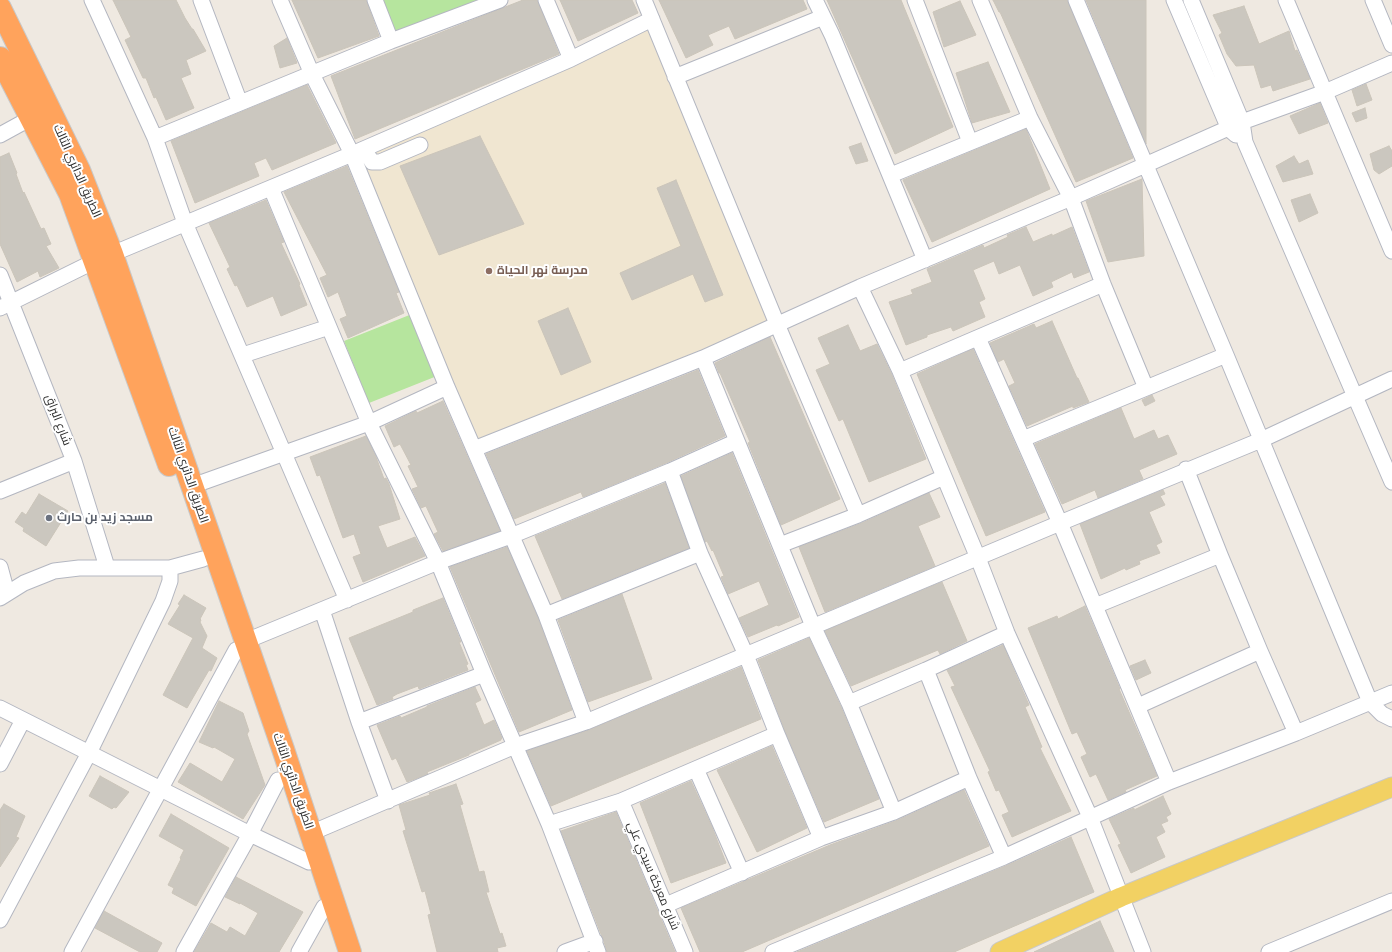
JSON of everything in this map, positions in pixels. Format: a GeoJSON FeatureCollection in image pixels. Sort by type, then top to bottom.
{"type":"FeatureCollection","features":[{"type":"Feature","properties":{"kind":"highway","name":"الطريق الدائري الثالث"},"geometry":{"type":"LineString","coordinates":[[0,8],[78,170],[104,257],[202,559],[241,646],[311,833],[350,952]]}},
{"type":"Feature","properties":{"kind":"highway","name":"الطريق الدائري الثالث"},"geometry":{"type":"LineString","coordinates":[[0,58],[104,257],[192,486],[241,646],[278,780],[309,862],[339,952]]}},
{"type":"Feature","properties":{"kind":"main road"},"geometry":{"type":"LineString","coordinates":[[1000,952],[1121,897],[1392,787]]}},
{"type":"Feature","properties":{"kind":"street"},"geometry":{"type":"LineString","coordinates":[[92,0],[155,138],[185,223],[347,600]]}},
{"type":"Feature","properties":{"kind":"street"},"geometry":{"type":"LineString","coordinates":[[201,0],[240,103]]}},
{"type":"Feature","properties":{"kind":"street"},"geometry":{"type":"LineString","coordinates":[[280,0],[312,74],[358,151],[447,388],[546,615],[586,722]]}},
{"type":"Feature","properties":{"kind":"street"},"geometry":{"type":"LineString","coordinates":[[375,0],[391,41]]}},
{"type":"Feature","properties":{"kind":"street"},"geometry":{"type":"LineString","coordinates":[[155,138],[391,41],[500,0]]}},
{"type":"Feature","properties":{"kind":"street"},"geometry":{"type":"LineString","coordinates":[[546,0],[570,59]]}},
{"type":"Feature","properties":{"kind":"street"},"geometry":{"type":"LineString","coordinates":[[644,0],[777,324],[858,516]]}},
{"type":"Feature","properties":{"kind":"street"},"geometry":{"type":"LineString","coordinates":[[815,0],[832,35],[925,260]]}},
{"type":"Feature","properties":{"kind":"street"},"geometry":{"type":"LineString","coordinates":[[915,0],[970,142]]}},
{"type":"Feature","properties":{"kind":"street"},"geometry":{"type":"LineString","coordinates":[[980,0],[1030,118],[1071,198],[1103,284],[1146,388]]}},
{"type":"Feature","properties":{"kind":"street"},"geometry":{"type":"LineString","coordinates":[[1076,0],[1226,355],[1370,702],[1382,714],[1392,719]]}},
{"type":"Feature","properties":{"kind":"street"},"geometry":{"type":"LineString","coordinates":[[1174,0],[1245,142],[1392,482]]}},
{"type":"Feature","properties":{"kind":"street"},"geometry":{"type":"LineString","coordinates":[[1191,0],[1236,125]]}},
{"type":"Feature","properties":{"kind":"street"},"geometry":{"type":"LineString","coordinates":[[1286,0],[1392,251]]}},
{"type":"Feature","properties":{"kind":"street"},"geometry":{"type":"LineString","coordinates":[[1373,0],[1392,46]]}},
{"type":"Feature","properties":{"kind":"street"},"geometry":{"type":"LineString","coordinates":[[675,77],[823,17]]}},
{"type":"Feature","properties":{"kind":"street"},"geometry":{"type":"LineString","coordinates":[[6,306],[104,257],[271,188],[570,59],[652,19]]}},
{"type":"Feature","properties":{"kind":"street"},"geometry":{"type":"LineString","coordinates":[[474,449],[704,358],[860,287],[1071,198],[1236,125],[1324,92],[1392,63]]}},
{"type":"Feature","properties":{"kind":"street"},"geometry":{"type":"LineString","coordinates":[[0,135],[31,118]]}},
{"type":"Feature","properties":{"kind":"street"},"geometry":{"type":"LineString","coordinates":[[891,175],[1030,118]]}},
{"type":"Feature","properties":{"kind":"street"},"geometry":{"type":"LineString","coordinates":[[358,151],[372,162],[380,162],[420,145]]}},
{"type":"Feature","properties":{"kind":"street"},"geometry":{"type":"LineString","coordinates":[[271,188],[369,423],[438,562],[484,674],[549,824],[596,947],[566,952]]}},
{"type":"Feature","properties":{"kind":"street","name":"شارع البراق"},"geometry":{"type":"LineString","coordinates":[[0,275],[6,306],[74,461],[107,567]]}},
{"type":"Feature","properties":{"kind":"street"},"geometry":{"type":"LineString","coordinates":[[900,371],[1103,284]]}},
{"type":"Feature","properties":{"kind":"street"},"geometry":{"type":"LineString","coordinates":[[860,287],[900,371],[978,558],[1007,632],[1090,817],[1143,952]]}},
{"type":"Feature","properties":{"kind":"street"},"geometry":{"type":"LineString","coordinates":[[243,355],[329,327]]}},
{"type":"Feature","properties":{"kind":"street"},"geometry":{"type":"LineString","coordinates":[[978,338],[1096,606],[1169,782]]}},
{"type":"Feature","properties":{"kind":"street"},"geometry":{"type":"LineString","coordinates":[[1023,439],[1226,355]]}},
{"type":"Feature","properties":{"kind":"street"},"geometry":{"type":"LineString","coordinates":[[704,358],[813,626],[848,703],[894,812]]}},
{"type":"Feature","properties":{"kind":"street"},"geometry":{"type":"LineString","coordinates":[[311,833],[515,746],[586,722],[1186,470],[1261,440],[1392,379]]}},
{"type":"Feature","properties":{"kind":"street"},"geometry":{"type":"LineString","coordinates":[[192,486],[369,423],[447,388]]}},
{"type":"Feature","properties":{"kind":"street"},"geometry":{"type":"LineString","coordinates":[[72,952],[241,646],[322,610],[438,562],[511,536],[737,442]]}},
{"type":"Feature","properties":{"kind":"street"},"geometry":{"type":"LineString","coordinates":[[0,491],[74,461]]}},
{"type":"Feature","properties":{"kind":"street"},"geometry":{"type":"LineString","coordinates":[[1186,470],[1260,652],[1296,733]]}},
{"type":"Feature","properties":{"kind":"street"},"geometry":{"type":"LineString","coordinates":[[670,471],[700,553],[746,655],[777,734],[821,838]]}},
{"type":"Feature","properties":{"kind":"street"},"geometry":{"type":"LineString","coordinates":[[780,545],[858,516],[944,477]]}},
{"type":"Feature","properties":{"kind":"street"},"geometry":{"type":"LineString","coordinates":[[546,615],[700,553]]}},
{"type":"Feature","properties":{"kind":"street"},"geometry":{"type":"LineString","coordinates":[[1096,606],[1220,555]]}},
{"type":"Feature","properties":{"kind":"street"},"geometry":{"type":"LineString","coordinates":[[0,566],[4,596],[24,584],[54,571],[107,567],[170,568],[202,559]]}},
{"type":"Feature","properties":{"kind":"street"},"geometry":{"type":"LineString","coordinates":[[0,920],[89,753],[163,601],[170,581],[170,568]]}},
{"type":"Feature","properties":{"kind":"street"},"geometry":{"type":"LineString","coordinates":[[322,610],[359,722],[388,801]]}},
{"type":"Feature","properties":{"kind":"street"},"geometry":{"type":"LineString","coordinates":[[848,703],[926,670],[1007,632]]}},
{"type":"Feature","properties":{"kind":"street"},"geometry":{"type":"LineString","coordinates":[[1138,706],[1260,652]]}},
{"type":"Feature","properties":{"kind":"street"},"geometry":{"type":"LineString","coordinates":[[926,670],[969,778],[1004,857]]}},
{"type":"Feature","properties":{"kind":"street"},"geometry":{"type":"LineString","coordinates":[[359,722],[484,674]]}},
{"type":"Feature","properties":{"kind":"street"},"geometry":{"type":"LineString","coordinates":[[773,952],[1004,857],[1169,782],[1296,733],[1392,693]]}},
{"type":"Feature","properties":{"kind":"street"},"geometry":{"type":"LineString","coordinates":[[0,708],[250,834],[309,862]]}},
{"type":"Feature","properties":{"kind":"street"},"geometry":{"type":"LineString","coordinates":[[0,764],[24,720]]}},
{"type":"Feature","properties":{"kind":"street"},"geometry":{"type":"LineString","coordinates":[[549,824],[621,800],[777,734]]}},
{"type":"Feature","properties":{"kind":"street"},"geometry":{"type":"LineString","coordinates":[[696,769],[742,873]]}},
{"type":"Feature","properties":{"kind":"street"},"geometry":{"type":"LineString","coordinates":[[666,905],[821,838],[894,812],[969,778]]}},
{"type":"Feature","properties":{"kind":"street"},"geometry":{"type":"LineString","coordinates":[[184,952],[250,834],[278,780]]}},
{"type":"Feature","properties":{"kind":"street","name":"شارع معركة سيدي علي"},"geometry":{"type":"LineString","coordinates":[[621,800],[685,952]]}},
{"type":"Feature","properties":{"kind":"street"},"geometry":{"type":"LineString","coordinates":[[1269,952],[1392,901]]}},
{"type":"Feature","properties":{"kind":"street"},"geometry":{"type":"LineString","coordinates":[[299,952],[324,907]]}},
{"type":"Feature","properties":{"kind":"shaded area"},"geometry":{"type":"Polygon","coordinates":[[[651,26],[775,323],[475,447],[355,155],[651,26]]]}},
{"type":"Feature","properties":{"kind":"green space"},"geometry":{"type":"Polygon","coordinates":[[[375,0],[499,0],[391,41],[375,0]]]}},
{"type":"Feature","properties":{"kind":"green space"},"geometry":{"type":"Polygon","coordinates":[[[412,314],[437,376],[369,403],[344,341],[412,314]]]}},
{"type":"Feature","properties":{"kind":"building"},"geometry":{"type":"Polygon","coordinates":[[[113,0],[176,0],[185,18],[206,51],[186,60],[191,74],[181,78],[194,108],[166,120],[156,97],[154,98],[146,78],[143,78],[125,40],[131,37],[113,0]]]}},
{"type":"Feature","properties":{"kind":"building"},"geometry":{"type":"Polygon","coordinates":[[[292,0],[366,0],[379,36],[318,58],[292,0]]]}},
{"type":"Feature","properties":{"kind":"building"},"geometry":{"type":"Polygon","coordinates":[[[523,0],[537,0],[559,54],[355,139],[331,76],[523,0]]]}},
{"type":"Feature","properties":{"kind":"building"},"geometry":{"type":"Polygon","coordinates":[[[560,0],[632,0],[638,13],[578,41],[560,0]]]}},
{"type":"Feature","properties":{"kind":"building"},"geometry":{"type":"Polygon","coordinates":[[[659,0],[803,0],[807,9],[735,39],[729,26],[708,35],[713,45],[686,58],[659,0]]]}},
{"type":"Feature","properties":{"kind":"building"},"geometry":{"type":"Polygon","coordinates":[[[827,0],[901,0],[953,127],[895,154],[827,0]]]}},
{"type":"Feature","properties":{"kind":"building"},"geometry":{"type":"Polygon","coordinates":[[[993,0],[1067,0],[1133,158],[1076,182],[1000,12],[993,0]]]}},
{"type":"Feature","properties":{"kind":"building"},"geometry":{"type":"Polygon","coordinates":[[[1086,0],[1146,0],[1146,144],[1086,0]]]}},
{"type":"Feature","properties":{"kind":"building"},"geometry":{"type":"Polygon","coordinates":[[[960,1],[976,35],[944,47],[933,12],[960,1]]]}},
{"type":"Feature","properties":{"kind":"building"},"geometry":{"type":"Polygon","coordinates":[[[1244,6],[1259,44],[1289,31],[1295,51],[1297,50],[1310,79],[1273,91],[1271,85],[1261,88],[1254,65],[1236,66],[1227,54],[1219,35],[1222,33],[1213,15],[1244,6]]]}},
{"type":"Feature","properties":{"kind":"building"},"geometry":{"type":"Polygon","coordinates":[[[287,38],[297,63],[280,68],[274,46],[287,38]]]}},
{"type":"Feature","properties":{"kind":"building"},"geometry":{"type":"Polygon","coordinates":[[[988,62],[1010,112],[972,123],[956,73],[988,62]]]}},
{"type":"Feature","properties":{"kind":"building"},"geometry":{"type":"Polygon","coordinates":[[[1366,84],[1372,100],[1357,106],[1352,90],[1366,84]]]}},
{"type":"Feature","properties":{"kind":"building"},"geometry":{"type":"Polygon","coordinates":[[[307,85],[336,143],[272,170],[266,158],[254,163],[259,176],[195,203],[171,141],[307,85]]]}},
{"type":"Feature","properties":{"kind":"building"},"geometry":{"type":"Polygon","coordinates":[[[1320,103],[1328,123],[1299,134],[1290,116],[1320,103]]]}},
{"type":"Feature","properties":{"kind":"building"},"geometry":{"type":"Polygon","coordinates":[[[1365,108],[1367,118],[1356,122],[1352,113],[1365,108]]]}},
{"type":"Feature","properties":{"kind":"building"},"geometry":{"type":"Polygon","coordinates":[[[1026,129],[1050,189],[932,242],[903,180],[1026,129]]]}},
{"type":"Feature","properties":{"kind":"building"},"geometry":{"type":"Polygon","coordinates":[[[480,136],[524,224],[439,255],[400,166],[480,136]]]}},
{"type":"Feature","properties":{"kind":"building"},"geometry":{"type":"Polygon","coordinates":[[[861,143],[868,161],[856,164],[849,147],[861,143]]]}},
{"type":"Feature","properties":{"kind":"building"},"geometry":{"type":"Polygon","coordinates":[[[1389,146],[1392,151],[1392,166],[1379,174],[1374,170],[1370,154],[1389,146]]]}},
{"type":"Feature","properties":{"kind":"building"},"geometry":{"type":"Polygon","coordinates":[[[9,153],[23,193],[24,192],[41,229],[44,228],[51,244],[46,246],[59,268],[40,277],[38,271],[17,282],[0,244],[0,157],[9,153]]]}},
{"type":"Feature","properties":{"kind":"building"},"geometry":{"type":"Polygon","coordinates":[[[1294,156],[1299,164],[1308,160],[1313,174],[1283,182],[1276,166],[1294,156]]]}},
{"type":"Feature","properties":{"kind":"building"},"geometry":{"type":"Polygon","coordinates":[[[347,166],[399,292],[396,293],[404,313],[348,338],[340,319],[347,316],[338,292],[328,297],[320,278],[327,275],[284,192],[347,166]]]}},
{"type":"Feature","properties":{"kind":"building"},"geometry":{"type":"Polygon","coordinates":[[[1142,179],[1144,256],[1108,262],[1086,201],[1142,179]]]}},
{"type":"Feature","properties":{"kind":"building"},"geometry":{"type":"Polygon","coordinates":[[[676,180],[723,295],[705,302],[693,274],[632,300],[620,273],[681,246],[657,188],[676,180]]]}},
{"type":"Feature","properties":{"kind":"building"},"geometry":{"type":"Polygon","coordinates":[[[1310,194],[1318,213],[1299,222],[1291,200],[1310,194]]]}},
{"type":"Feature","properties":{"kind":"building"},"geometry":{"type":"Polygon","coordinates":[[[266,200],[284,242],[281,243],[300,284],[299,285],[307,305],[281,316],[273,296],[247,307],[237,285],[235,286],[227,269],[230,267],[209,223],[266,200]]]}},
{"type":"Feature","properties":{"kind":"building"},"geometry":{"type":"Polygon","coordinates":[[[1026,227],[1033,242],[1052,234],[1052,236],[1072,227],[1089,272],[1074,278],[1072,272],[1051,282],[1053,287],[1033,296],[1020,265],[999,274],[994,261],[973,270],[985,299],[979,302],[985,317],[953,331],[951,327],[927,335],[927,337],[906,345],[889,302],[913,294],[911,290],[932,282],[927,269],[983,245],[984,248],[1008,237],[1007,235],[1026,227]]]}},
{"type":"Feature","properties":{"kind":"building"},"geometry":{"type":"Polygon","coordinates":[[[568,308],[591,362],[561,375],[538,321],[568,308]]]}},
{"type":"Feature","properties":{"kind":"building"},"geometry":{"type":"Polygon","coordinates":[[[1052,321],[1089,402],[1073,408],[1073,406],[1027,426],[1009,386],[1015,383],[1004,359],[998,362],[990,343],[1034,324],[1036,328],[1052,321]]]}},
{"type":"Feature","properties":{"kind":"building"},"geometry":{"type":"Polygon","coordinates":[[[848,325],[860,351],[877,344],[892,375],[926,459],[869,482],[843,419],[839,421],[816,370],[830,364],[818,338],[848,325]]]}},
{"type":"Feature","properties":{"kind":"building"},"geometry":{"type":"Polygon","coordinates":[[[770,337],[840,499],[781,525],[748,443],[750,442],[715,363],[770,337]]]}},
{"type":"Feature","properties":{"kind":"building"},"geometry":{"type":"Polygon","coordinates":[[[973,349],[1045,512],[986,536],[917,374],[973,349]]]}},
{"type":"Feature","properties":{"kind":"building"},"geometry":{"type":"Polygon","coordinates":[[[698,370],[725,436],[666,463],[583,497],[581,492],[514,519],[486,454],[698,370]]]}},
{"type":"Feature","properties":{"kind":"building"},"geometry":{"type":"Polygon","coordinates":[[[1152,395],[1155,401],[1145,406],[1142,400],[1152,395]]]}},
{"type":"Feature","properties":{"kind":"building"},"geometry":{"type":"Polygon","coordinates":[[[443,401],[500,531],[443,551],[434,534],[438,532],[426,506],[421,508],[412,489],[418,487],[408,466],[411,465],[400,444],[394,447],[385,426],[416,411],[417,413],[443,401]]]}},
{"type":"Feature","properties":{"kind":"building"},"geometry":{"type":"Polygon","coordinates":[[[1121,408],[1134,439],[1154,430],[1158,439],[1168,435],[1177,454],[1139,470],[1143,479],[1098,498],[1095,490],[1062,504],[1035,444],[1121,408]]]}},
{"type":"Feature","properties":{"kind":"building"},"geometry":{"type":"Polygon","coordinates":[[[366,436],[384,479],[386,478],[389,484],[400,519],[378,526],[387,548],[415,537],[425,556],[363,582],[353,557],[361,554],[354,534],[343,538],[320,475],[317,476],[310,457],[366,436]]]}},
{"type":"Feature","properties":{"kind":"building"},"geometry":{"type":"Polygon","coordinates":[[[732,453],[799,617],[748,637],[739,618],[769,605],[759,581],[728,594],[721,577],[724,576],[713,550],[712,551],[707,541],[705,542],[681,476],[732,453]]]}},
{"type":"Feature","properties":{"kind":"building"},"geometry":{"type":"Polygon","coordinates":[[[665,483],[689,548],[562,599],[535,536],[665,483]]]}},
{"type":"Feature","properties":{"kind":"building"},"geometry":{"type":"Polygon","coordinates":[[[1163,490],[1165,494],[1160,496],[1165,505],[1149,512],[1162,542],[1156,545],[1160,553],[1139,561],[1140,564],[1126,570],[1125,568],[1101,579],[1080,524],[1163,490]]]}},
{"type":"Feature","properties":{"kind":"building"},"geometry":{"type":"Polygon","coordinates":[[[929,493],[940,517],[918,526],[935,566],[825,612],[799,547],[862,523],[929,493]]]}},
{"type":"Feature","properties":{"kind":"building"},"geometry":{"type":"Polygon","coordinates":[[[39,494],[68,511],[46,546],[23,531],[24,528],[15,522],[22,512],[26,515],[39,494]]]}},
{"type":"Feature","properties":{"kind":"building"},"geometry":{"type":"Polygon","coordinates":[[[507,547],[538,618],[572,710],[519,732],[450,567],[507,547]]]}},
{"type":"Feature","properties":{"kind":"building"},"geometry":{"type":"Polygon","coordinates":[[[942,582],[967,641],[940,654],[938,650],[851,686],[825,631],[942,582]]]}},
{"type":"Feature","properties":{"kind":"building"},"geometry":{"type":"Polygon","coordinates":[[[622,594],[652,679],[588,702],[558,620],[622,594]]]}},
{"type":"Feature","properties":{"kind":"building"},"geometry":{"type":"Polygon","coordinates":[[[184,595],[206,608],[200,619],[207,636],[202,648],[217,658],[211,671],[209,670],[187,708],[163,695],[193,638],[168,624],[180,605],[178,604],[184,595]]]}},
{"type":"Feature","properties":{"kind":"building"},"geometry":{"type":"Polygon","coordinates":[[[443,598],[461,642],[459,642],[468,664],[466,665],[468,670],[419,689],[418,686],[397,694],[392,697],[393,699],[377,705],[349,638],[443,598]]]}},
{"type":"Feature","properties":{"kind":"building"},"geometry":{"type":"Polygon","coordinates":[[[1085,606],[1157,776],[1125,790],[1126,792],[1108,800],[1096,774],[1090,777],[1081,757],[1087,754],[1077,732],[1072,734],[1028,628],[1057,616],[1058,619],[1085,606]]]}},
{"type":"Feature","properties":{"kind":"building"},"geometry":{"type":"Polygon","coordinates":[[[809,638],[841,707],[879,799],[824,822],[785,731],[758,660],[809,638]]]}},
{"type":"Feature","properties":{"kind":"building"},"geometry":{"type":"Polygon","coordinates":[[[1003,645],[1029,705],[1025,707],[1042,747],[1040,748],[1071,811],[1012,837],[1002,815],[1009,812],[999,790],[996,791],[988,772],[990,771],[951,687],[955,686],[947,670],[1003,645]]]}},
{"type":"Feature","properties":{"kind":"building"},"geometry":{"type":"Polygon","coordinates":[[[1145,660],[1151,673],[1136,680],[1130,666],[1145,660]]]}},
{"type":"Feature","properties":{"kind":"building"},"geometry":{"type":"Polygon","coordinates":[[[741,667],[761,719],[551,806],[527,751],[589,730],[741,667]]]}},
{"type":"Feature","properties":{"kind":"building"},"geometry":{"type":"Polygon","coordinates":[[[475,687],[481,700],[475,703],[484,725],[494,720],[502,738],[501,740],[427,772],[428,774],[407,782],[396,758],[392,760],[377,725],[400,716],[401,718],[475,687]]]}},
{"type":"Feature","properties":{"kind":"building"},"geometry":{"type":"Polygon","coordinates":[[[219,701],[243,713],[249,731],[247,734],[265,785],[243,819],[178,782],[190,763],[222,782],[235,759],[214,747],[213,748],[199,742],[219,701]]]}},
{"type":"Feature","properties":{"kind":"building"},"geometry":{"type":"Polygon","coordinates":[[[772,746],[807,828],[757,852],[717,770],[772,746]]]}},
{"type":"Feature","properties":{"kind":"building"},"geometry":{"type":"Polygon","coordinates":[[[100,776],[129,792],[116,808],[114,807],[112,809],[89,796],[100,776]]]}},
{"type":"Feature","properties":{"kind":"building"},"geometry":{"type":"Polygon","coordinates":[[[691,781],[712,827],[726,863],[671,883],[640,803],[691,781]]]}},
{"type":"Feature","properties":{"kind":"building"},"geometry":{"type":"Polygon","coordinates":[[[456,784],[463,804],[460,805],[479,872],[484,871],[489,892],[486,892],[500,934],[502,933],[506,946],[497,948],[498,952],[437,952],[428,915],[431,914],[425,891],[422,892],[403,831],[406,830],[399,805],[430,795],[429,793],[456,784]]]}},
{"type":"Feature","properties":{"kind":"building"},"geometry":{"type":"Polygon","coordinates":[[[964,790],[989,846],[742,952],[700,952],[681,908],[830,845],[898,820],[964,790]]]}},
{"type":"Feature","properties":{"kind":"building"},"geometry":{"type":"Polygon","coordinates":[[[1163,796],[1171,814],[1166,817],[1168,821],[1161,824],[1165,832],[1156,837],[1165,857],[1131,873],[1118,845],[1121,844],[1109,819],[1134,808],[1134,810],[1163,796]]]}},
{"type":"Feature","properties":{"kind":"building"},"geometry":{"type":"Polygon","coordinates":[[[4,804],[25,816],[16,837],[19,838],[0,867],[0,810],[4,804]]]}},
{"type":"Feature","properties":{"kind":"building"},"geometry":{"type":"Polygon","coordinates":[[[616,812],[675,952],[607,952],[603,938],[561,831],[616,812]]]}},
{"type":"Feature","properties":{"kind":"building"},"geometry":{"type":"Polygon","coordinates":[[[171,814],[229,848],[196,906],[172,893],[174,888],[168,885],[184,850],[159,836],[171,814]]]}},
{"type":"Feature","properties":{"kind":"building"},"geometry":{"type":"Polygon","coordinates":[[[1071,837],[1094,892],[954,952],[797,952],[1008,865],[1071,837]]]}},
{"type":"Feature","properties":{"kind":"building"},"geometry":{"type":"Polygon","coordinates":[[[236,877],[303,912],[279,952],[194,952],[211,923],[227,932],[230,927],[245,936],[258,913],[225,897],[236,877]]]}},
{"type":"Feature","properties":{"kind":"building"},"geometry":{"type":"Polygon","coordinates":[[[104,911],[162,943],[157,952],[140,952],[95,928],[104,911]]]}},
{"type":"Feature","properties":{"kind":"building"},"geometry":{"type":"Polygon","coordinates":[[[1100,921],[1114,952],[1034,952],[1081,930],[1100,921]]]}},
{"type":"Feature","properties":{"kind":"place","name":"مدرسة نهر الحياة"},"geometry":{"type":"Point","coordinates":[489,271]}},
{"type":"Feature","properties":{"kind":"place","name":"مسجد زيد بن حارث"},"geometry":{"type":"Point","coordinates":[49,518]}}]}
